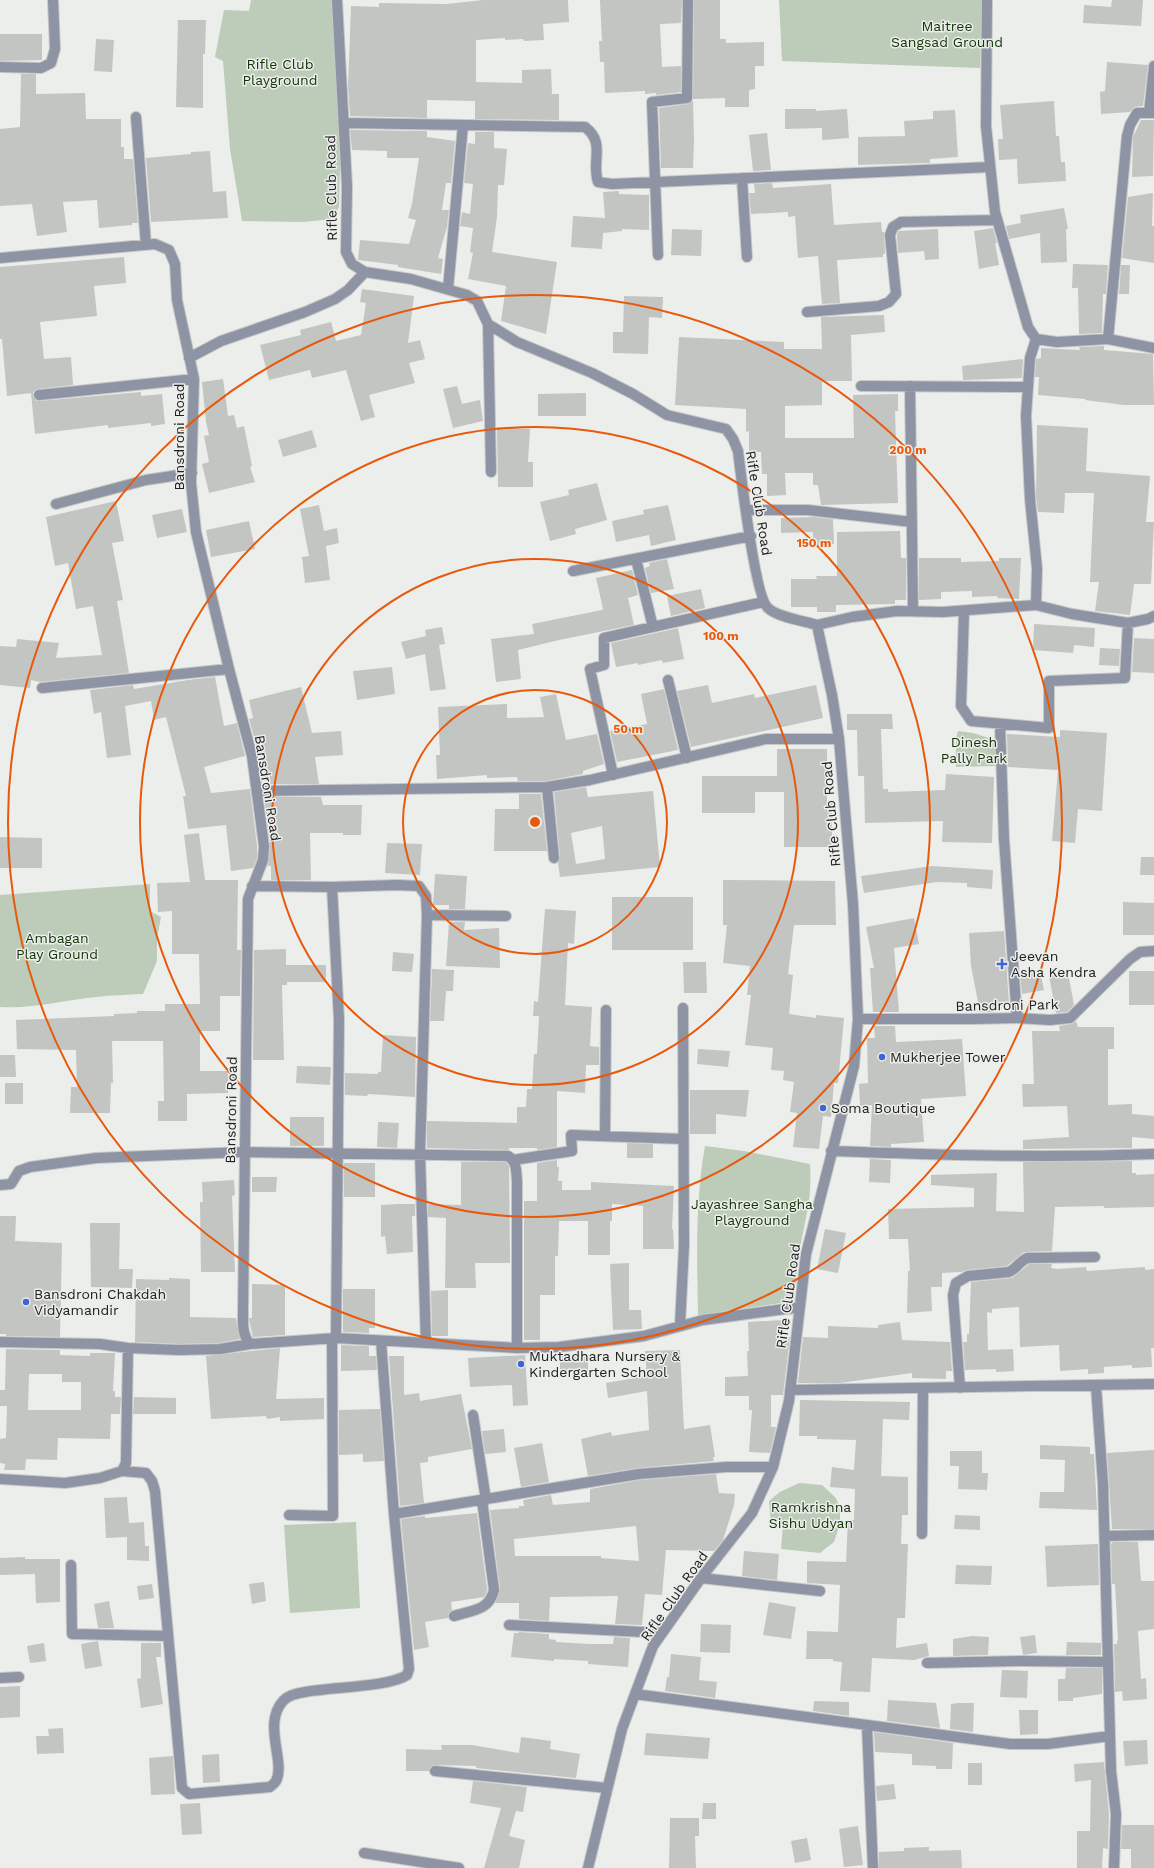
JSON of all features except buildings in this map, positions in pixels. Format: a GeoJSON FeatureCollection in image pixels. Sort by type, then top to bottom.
{"type":"FeatureCollection","features":[{"type":"Feature","properties":{"kind":"street"},"geometry":{"type":"LineString","coordinates":[[0,67],[41,68],[51,63],[55,48],[53,0]]}},
{"type":"Feature","properties":{"kind":"street","name":"Rifle Club Road"},"geometry":{"type":"LineString","coordinates":[[337,0],[347,186],[346,252],[352,264],[365,272]]}},
{"type":"Feature","properties":{"kind":"street"},"geometry":{"type":"LineString","coordinates":[[658,255],[652,102],[687,98],[688,0]]}},
{"type":"Feature","properties":{"kind":"street"},"geometry":{"type":"LineString","coordinates":[[987,0],[986,126],[990,167],[997,220],[1028,327],[1036,339],[1057,342],[1108,339],[1154,348]]}},
{"type":"Feature","properties":{"kind":"street"},"geometry":{"type":"LineString","coordinates":[[1108,339],[1127,136],[1130,125],[1137,113],[1152,113],[1154,66]]}},
{"type":"Feature","properties":{"kind":"street"},"geometry":{"type":"LineString","coordinates":[[0,258],[146,245],[136,117]]}},
{"type":"Feature","properties":{"kind":"street"},"geometry":{"type":"LineString","coordinates":[[344,123],[585,127],[593,133],[597,145],[594,172],[598,182],[612,184],[990,167]]}},
{"type":"Feature","properties":{"kind":"street"},"geometry":{"type":"LineString","coordinates":[[448,288],[463,125]]}},
{"type":"Feature","properties":{"kind":"street"},"geometry":{"type":"LineString","coordinates":[[742,178],[747,257]]}},
{"type":"Feature","properties":{"kind":"street"},"geometry":{"type":"LineString","coordinates":[[807,312],[879,306],[889,302],[896,294],[890,235],[893,227],[901,222],[997,220]]}},
{"type":"Feature","properties":{"kind":"street","name":"Bansdroni Road"},"geometry":{"type":"LineString","coordinates":[[146,245],[155,244],[169,250],[175,264],[177,300],[194,379],[191,483],[196,532],[229,669],[252,756],[264,846],[263,860],[248,899],[243,1312],[244,1332],[246,1339],[250,1344]]}},
{"type":"Feature","properties":{"kind":"street"},"geometry":{"type":"LineString","coordinates":[[189,358],[221,341],[305,312],[335,299],[348,290],[365,272],[411,279],[448,288],[467,295],[477,302],[488,324],[491,472]]}},
{"type":"Feature","properties":{"kind":"street","name":"Rifle Club Road"},"geometry":{"type":"LineString","coordinates":[[488,324],[517,342],[592,374],[633,394],[667,416],[726,430],[733,439],[738,451],[750,536],[763,602]]}},
{"type":"Feature","properties":{"kind":"street"},"geometry":{"type":"LineString","coordinates":[[1036,339],[1030,358],[1026,416],[1030,499],[1038,568],[1036,604]]}},
{"type":"Feature","properties":{"kind":"street"},"geometry":{"type":"LineString","coordinates":[[39,395],[194,379]]}},
{"type":"Feature","properties":{"kind":"street"},"geometry":{"type":"LineString","coordinates":[[861,386],[1027,387]]}},
{"type":"Feature","properties":{"kind":"street"},"geometry":{"type":"LineString","coordinates":[[910,386],[913,611]]}},
{"type":"Feature","properties":{"kind":"street"},"geometry":{"type":"LineString","coordinates":[[56,504],[146,480],[192,473]]}},
{"type":"Feature","properties":{"kind":"street"},"geometry":{"type":"LineString","coordinates":[[747,510],[808,510],[912,522]]}},
{"type":"Feature","properties":{"kind":"street"},"geometry":{"type":"LineString","coordinates":[[573,571],[750,536]]}},
{"type":"Feature","properties":{"kind":"street"},"geometry":{"type":"LineString","coordinates":[[636,558],[653,627]]}},
{"type":"Feature","properties":{"kind":"street"},"geometry":{"type":"LineString","coordinates":[[614,775],[590,669],[604,665],[604,638],[763,602],[769,609],[780,614],[817,625],[852,617],[897,611],[964,611],[1036,604],[1072,614],[1128,623],[1148,619],[1154,616]]}},
{"type":"Feature","properties":{"kind":"street"},"geometry":{"type":"LineString","coordinates":[[964,611],[961,706],[972,720],[1048,728],[1049,680],[1126,678],[1128,623]]}},
{"type":"Feature","properties":{"kind":"street","name":"Rifle Club Road"},"geometry":{"type":"LineString","coordinates":[[588,1868],[622,1729],[653,1646],[701,1578],[752,1513],[772,1468],[789,1402],[806,1254],[831,1151],[854,1066],[858,1019],[853,904],[839,739],[832,695],[817,625]]}},
{"type":"Feature","properties":{"kind":"street"},"geometry":{"type":"LineString","coordinates":[[42,688],[229,669]]}},
{"type":"Feature","properties":{"kind":"street"},"geometry":{"type":"LineString","coordinates":[[668,680],[687,758]]}},
{"type":"Feature","properties":{"kind":"street"},"geometry":{"type":"LineString","coordinates":[[1000,724],[1004,840],[1017,1018]]}},
{"type":"Feature","properties":{"kind":"street"},"geometry":{"type":"LineString","coordinates":[[257,791],[547,787],[614,775],[766,739],[839,739]]}},
{"type":"Feature","properties":{"kind":"street"},"geometry":{"type":"LineString","coordinates":[[547,787],[554,858]]}},
{"type":"Feature","properties":{"kind":"street"},"geometry":{"type":"LineString","coordinates":[[252,886],[419,886],[426,896],[427,915],[420,1154],[426,1343]]}},
{"type":"Feature","properties":{"kind":"street"},"geometry":{"type":"LineString","coordinates":[[289,1515],[333,1516],[339,1020],[332,887]]}},
{"type":"Feature","properties":{"kind":"street"},"geometry":{"type":"LineString","coordinates":[[427,915],[506,916]]}},
{"type":"Feature","properties":{"kind":"street","name":"Bansdroni Park"},"geometry":{"type":"LineString","coordinates":[[858,1019],[1017,1018],[1050,1020],[1070,1018],[1130,959],[1140,952],[1154,951]]}},
{"type":"Feature","properties":{"kind":"street"},"geometry":{"type":"LineString","coordinates":[[680,1326],[684,1245],[682,1008]]}},
{"type":"Feature","properties":{"kind":"street"},"geometry":{"type":"LineString","coordinates":[[605,1136],[606,1010]]}},
{"type":"Feature","properties":{"kind":"street"},"geometry":{"type":"LineString","coordinates":[[513,1160],[572,1151],[571,1135],[683,1139]]}},
{"type":"Feature","properties":{"kind":"street"},"geometry":{"type":"LineString","coordinates":[[831,1151],[940,1155],[1065,1157],[1154,1154]]}},
{"type":"Feature","properties":{"kind":"street"},"geometry":{"type":"LineString","coordinates":[[0,1185],[11,1184],[19,1171],[23,1169],[46,1164],[96,1158],[244,1152],[508,1156],[516,1165],[517,1181],[517,1348]]}},
{"type":"Feature","properties":{"kind":"street"},"geometry":{"type":"LineString","coordinates":[[960,1388],[953,1294],[956,1283],[968,1276],[1008,1272],[1013,1270],[1021,1261],[1027,1258],[1095,1257]]}},
{"type":"Feature","properties":{"kind":"street"},"geometry":{"type":"LineString","coordinates":[[0,1342],[100,1344],[128,1348],[214,1349],[250,1344],[334,1338],[517,1348],[559,1347],[644,1336],[704,1320],[800,1308]]}},
{"type":"Feature","properties":{"kind":"street"},"geometry":{"type":"LineString","coordinates":[[0,1479],[65,1483],[100,1478],[122,1471],[146,1474],[152,1481],[155,1492],[182,1788],[189,1794],[270,1787],[276,1781],[278,1772],[274,1744],[274,1721],[277,1708],[284,1699],[295,1694],[322,1688],[392,1682],[407,1675],[409,1669],[394,1514],[381,1341]]}},
{"type":"Feature","properties":{"kind":"street"},"geometry":{"type":"LineString","coordinates":[[122,1471],[126,1463],[128,1348]]}},
{"type":"Feature","properties":{"kind":"street"},"geometry":{"type":"LineString","coordinates":[[790,1390],[1154,1384]]}},
{"type":"Feature","properties":{"kind":"street"},"geometry":{"type":"LineString","coordinates":[[1096,1386],[1103,1484],[1111,1771],[1116,1814],[1114,1868]]}},
{"type":"Feature","properties":{"kind":"street"},"geometry":{"type":"LineString","coordinates":[[922,1534],[923,1388]]}},
{"type":"Feature","properties":{"kind":"street"},"geometry":{"type":"LineString","coordinates":[[454,1616],[485,1607],[492,1599],[494,1590],[473,1415]]}},
{"type":"Feature","properties":{"kind":"street"},"geometry":{"type":"LineString","coordinates":[[394,1514],[639,1474],[726,1467],[772,1468]]}},
{"type":"Feature","properties":{"kind":"street"},"geometry":{"type":"LineString","coordinates":[[1105,1536],[1154,1535]]}},
{"type":"Feature","properties":{"kind":"street"},"geometry":{"type":"LineString","coordinates":[[71,1565],[72,1634],[168,1636]]}},
{"type":"Feature","properties":{"kind":"street"},"geometry":{"type":"LineString","coordinates":[[701,1578],[820,1591]]}},
{"type":"Feature","properties":{"kind":"street"},"geometry":{"type":"LineString","coordinates":[[509,1626],[662,1634]]}},
{"type":"Feature","properties":{"kind":"street"},"geometry":{"type":"LineString","coordinates":[[927,1664],[1021,1661],[1108,1662]]}},
{"type":"Feature","properties":{"kind":"street"},"geometry":{"type":"LineString","coordinates":[[0,1678],[19,1677]]}},
{"type":"Feature","properties":{"kind":"street"},"geometry":{"type":"LineString","coordinates":[[635,1694],[1010,1744],[1048,1744],[1110,1736]]}},
{"type":"Feature","properties":{"kind":"street"},"geometry":{"type":"LineString","coordinates":[[867,1726],[873,1868]]}},
{"type":"Feature","properties":{"kind":"street"},"geometry":{"type":"LineString","coordinates":[[435,1771],[607,1788]]}},
{"type":"Feature","properties":{"kind":"street"},"geometry":{"type":"LineString","coordinates":[[364,1853],[459,1868]]}},
{"type":"Feature","properties":{"kind":"green space","name":"Rifle Club Playground"},"geometry":{"type":"Polygon","coordinates":[[[251,0],[333,0],[340,162],[339,207],[333,219],[303,222],[242,221],[230,149],[223,61],[215,57],[224,10],[249,11],[251,0]]]}},
{"type":"Feature","properties":{"kind":"green space","name":"Maitree Sangsad Ground"},"geometry":{"type":"Polygon","coordinates":[[[779,0],[982,0],[980,68],[782,61],[779,0]]]}},
{"type":"Feature","properties":{"kind":"green space","name":"Dinesh Pally Park"},"geometry":{"type":"Polygon","coordinates":[[[958,731],[973,733],[995,740],[996,766],[956,767],[956,738],[958,731]]]}},
{"type":"Feature","properties":{"kind":"green space","name":"Ambagan Play Ground"},"geometry":{"type":"Polygon","coordinates":[[[150,884],[150,911],[161,917],[157,938],[157,961],[143,994],[84,998],[36,1006],[0,1007],[0,895],[150,884]]]}},
{"type":"Feature","properties":{"kind":"green space","name":"Jayashree Sangha Playground"},"geometry":{"type":"Polygon","coordinates":[[[705,1146],[744,1151],[810,1164],[810,1195],[798,1257],[794,1301],[698,1315],[698,1209],[705,1146]]]}},
{"type":"Feature","properties":{"kind":"green space","name":"Ramkrishna Sishu Udyan"},"geometry":{"type":"Polygon","coordinates":[[[799,1483],[822,1485],[836,1498],[840,1509],[840,1524],[834,1542],[820,1553],[781,1549],[783,1525],[771,1525],[769,1501],[780,1492],[799,1483]]]}},
{"type":"Feature","properties":{"kind":"green space"},"geometry":{"type":"Polygon","coordinates":[[[356,1522],[360,1608],[290,1613],[284,1525],[356,1522]]]}},
{"type":"Feature","properties":{"kind":"place","name":"Jeevan Asha Kendra"},"geometry":{"type":"Point","coordinates":[1002,964]}},
{"type":"Feature","properties":{"kind":"place","name":"Mukherjee Tower"},"geometry":{"type":"Point","coordinates":[882,1057]}},
{"type":"Feature","properties":{"kind":"place","name":"Soma Boutique"},"geometry":{"type":"Point","coordinates":[823,1108]}},
{"type":"Feature","properties":{"kind":"place","name":"Bansdroni Chakdah Vidyamandir"},"geometry":{"type":"Point","coordinates":[26,1302]}},
{"type":"Feature","properties":{"kind":"place","name":"Muktadhara Nursery & Kindergarten School"},"geometry":{"type":"Point","coordinates":[521,1364]}}]}
